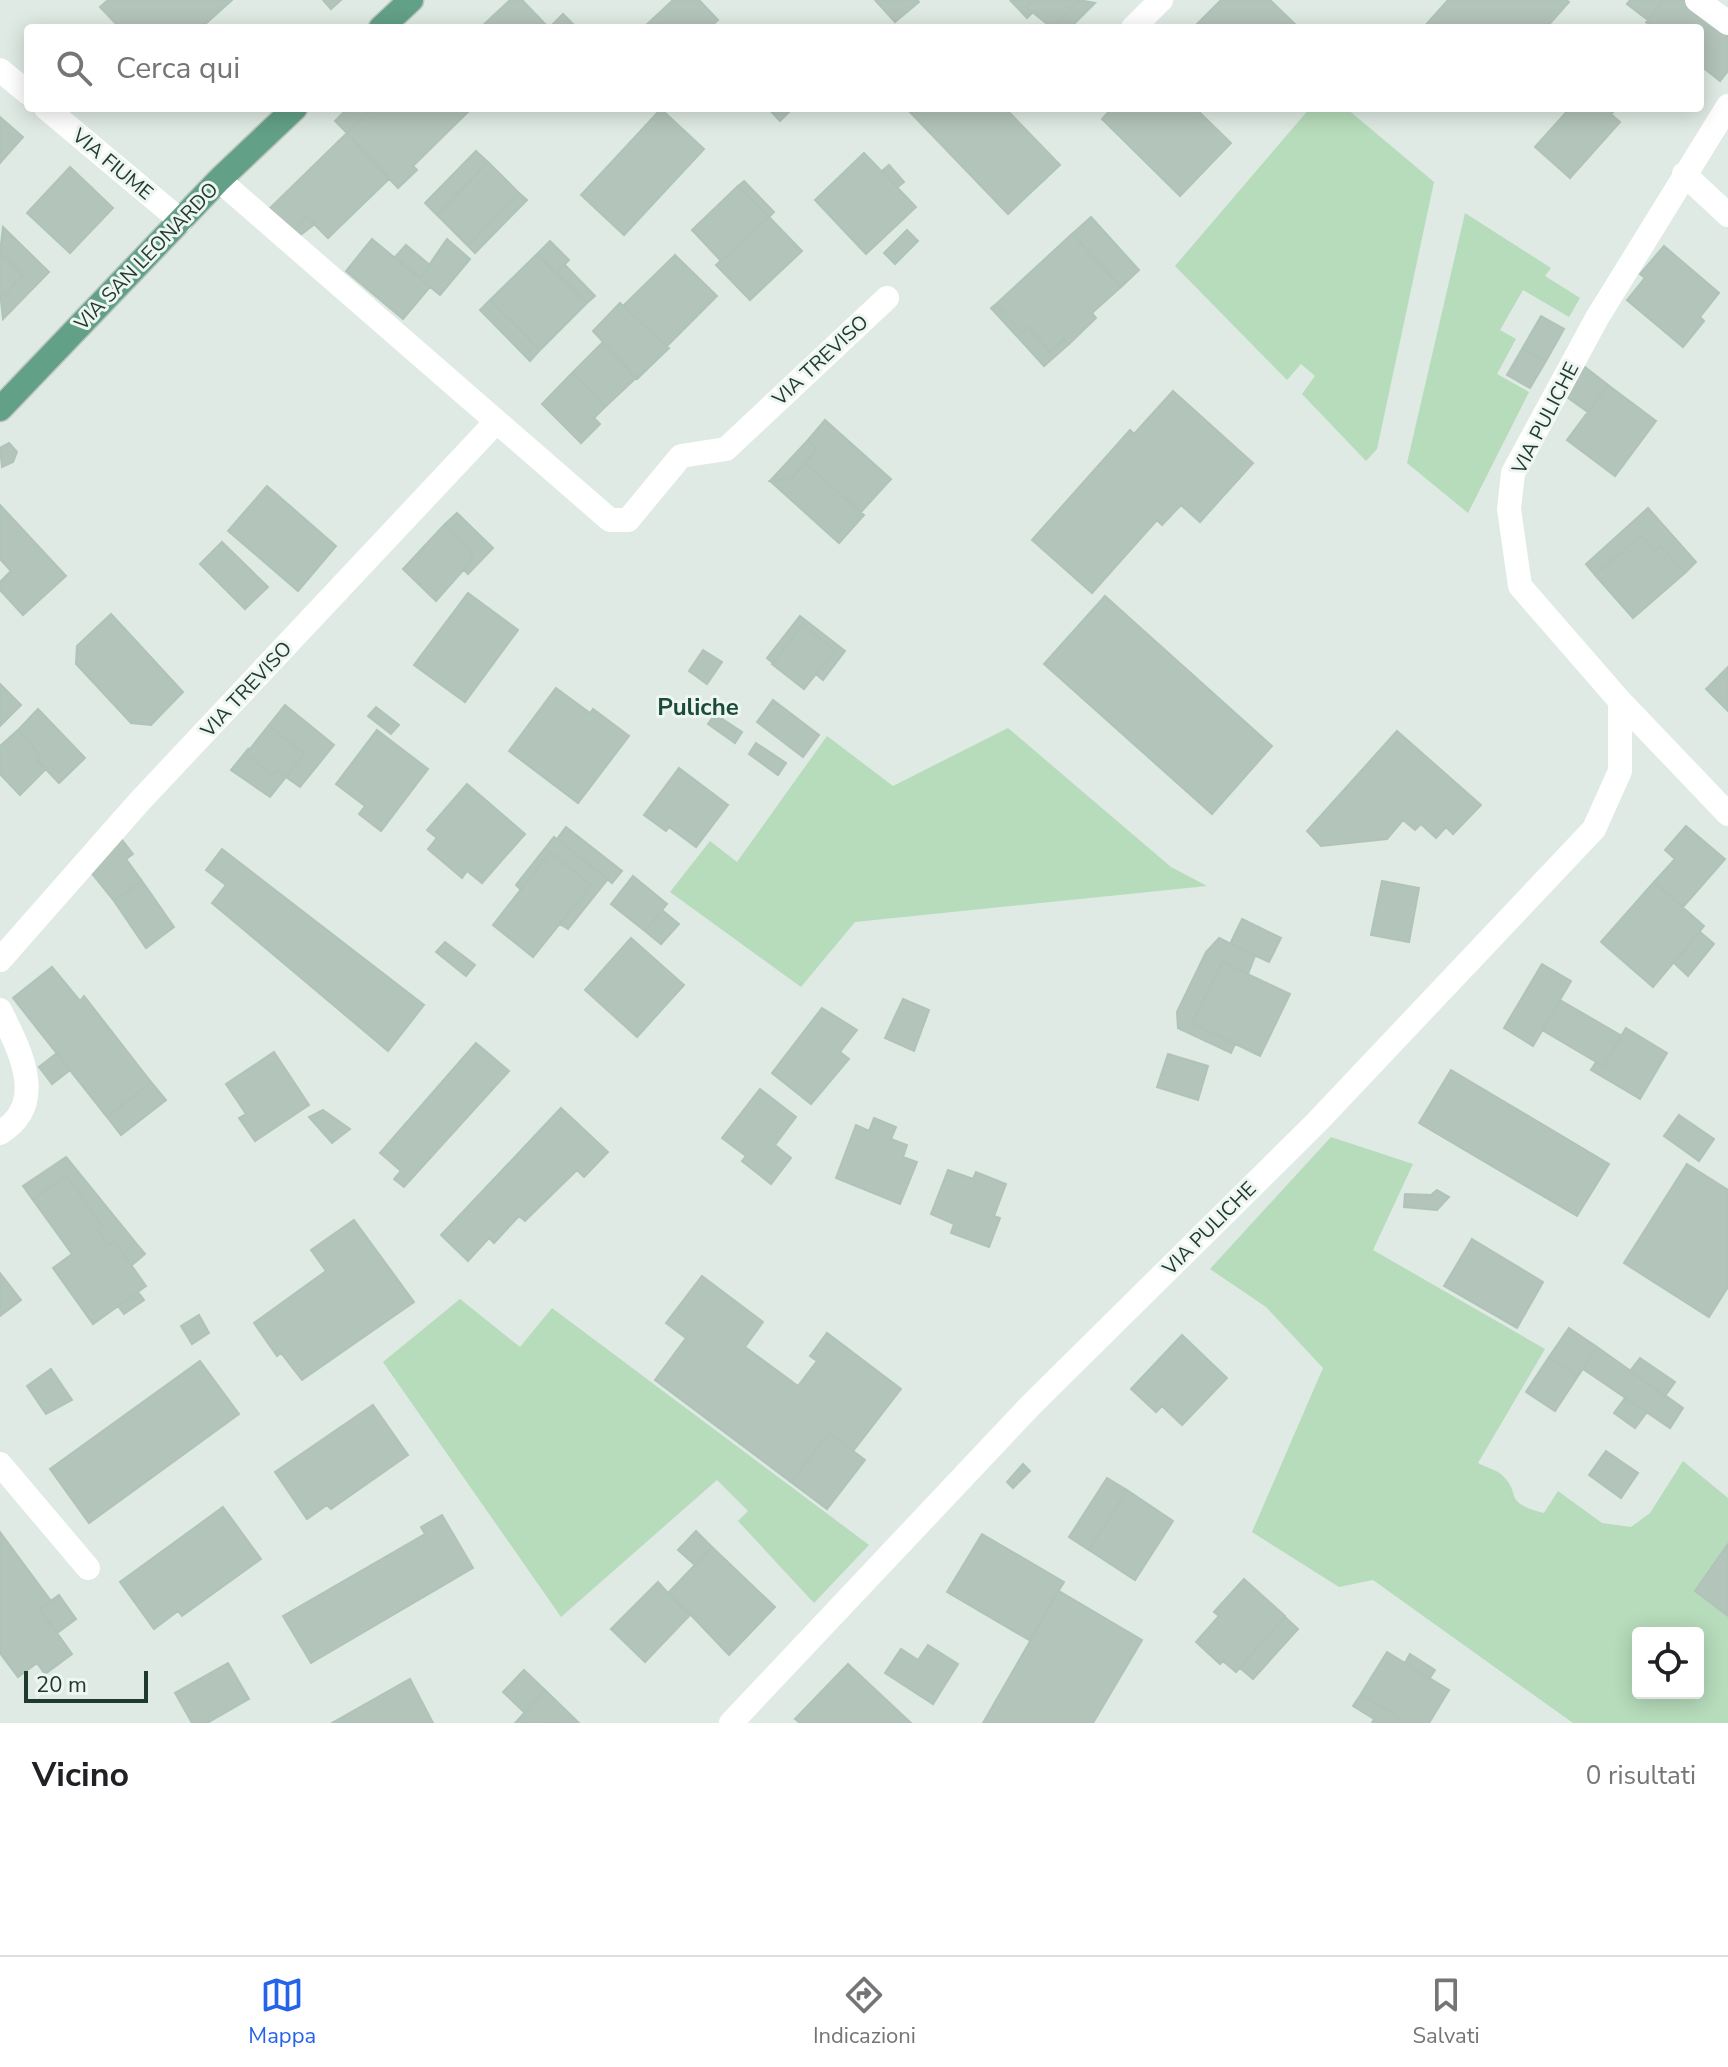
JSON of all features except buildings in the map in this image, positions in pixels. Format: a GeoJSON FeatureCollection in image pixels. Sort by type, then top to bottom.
{"type":"FeatureCollection","features":[{"type":"Feature","properties":{"kind":"main road"},"geometry":{"type":"LineString","coordinates":[[385,24],[411,0]]}},
{"type":"Feature","properties":{"kind":"main road","name":"VIA SAN LEONARDO"},"geometry":{"type":"LineString","coordinates":[[0,409],[219,180],[291,112]]}},
{"type":"Feature","properties":{"kind":"street"},"geometry":{"type":"LineString","coordinates":[[1137,24],[1161,0]]}},
{"type":"Feature","properties":{"kind":"street"},"geometry":{"type":"LineString","coordinates":[[1697,0],[1728,23]]}},
{"type":"Feature","properties":{"kind":"street"},"geometry":{"type":"LineString","coordinates":[[0,70],[24,90]]}},
{"type":"Feature","properties":{"kind":"street","name":"VIA PULICHE"},"geometry":{"type":"LineString","coordinates":[[1728,106],[1597,318],[1513,473],[1509,509],[1520,586],[1620,701],[1728,814]]}},
{"type":"Feature","properties":{"kind":"street","name":"VIA FIUME"},"geometry":{"type":"LineString","coordinates":[[51,112],[181,221]]}},
{"type":"Feature","properties":{"kind":"street"},"geometry":{"type":"LineString","coordinates":[[1684,174],[1728,215]]}},
{"type":"Feature","properties":{"kind":"street","name":"VIA TREVISO"},"geometry":{"type":"LineString","coordinates":[[219,180],[610,520],[628,520],[681,456],[726,449],[887,298]]}},
{"type":"Feature","properties":{"kind":"street","name":"VIA TREVISO"},"geometry":{"type":"LineString","coordinates":[[0,960],[139,802],[496,422]]}},
{"type":"Feature","properties":{"kind":"street","name":"VIA PULICHE"},"geometry":{"type":"LineString","coordinates":[[731,1723],[1030,1406],[1316,1123],[1594,829],[1620,771],[1620,701]]}},
{"type":"Feature","properties":{"kind":"street"},"geometry":{"type":"LineString","coordinates":[[0,1010],[25,1061],[28,1096],[11,1127],[0,1133]]}},
{"type":"Feature","properties":{"kind":"street"},"geometry":{"type":"LineString","coordinates":[[0,1464],[88,1568]]}},
{"type":"Feature","properties":{"kind":"green space"},"geometry":{"type":"Polygon","coordinates":[[[1307,112],[1351,112],[1434,182],[1377,449],[1366,461],[1302,394],[1315,376],[1301,364],[1287,380],[1175,266],[1307,112]]]}},
{"type":"Feature","properties":{"kind":"green space"},"geometry":{"type":"Polygon","coordinates":[[[1465,213],[1551,268],[1545,276],[1580,298],[1569,317],[1523,290],[1500,330],[1516,339],[1497,374],[1529,392],[1468,513],[1407,463],[1465,213]]]}},
{"type":"Feature","properties":{"kind":"green space"},"geometry":{"type":"Polygon","coordinates":[[[1008,728],[1171,867],[1207,886],[855,922],[801,987],[670,892],[710,841],[737,862],[827,736],[893,786],[1008,728]]]}},
{"type":"Feature","properties":{"kind":"green space"},"geometry":{"type":"Polygon","coordinates":[[[1331,1137],[1413,1164],[1373,1250],[1545,1349],[1478,1463],[1502,1475],[1522,1505],[1544,1513],[1558,1491],[1602,1523],[1631,1527],[1650,1513],[1683,1461],[1728,1498],[1728,1723],[1573,1723],[1373,1580],[1339,1587],[1252,1532],[1323,1368],[1266,1307],[1210,1269],[1331,1137]]]}},
{"type":"Feature","properties":{"kind":"green space"},"geometry":{"type":"Polygon","coordinates":[[[460,1299],[520,1347],[552,1308],[869,1545],[814,1603],[738,1521],[748,1511],[717,1480],[561,1617],[383,1362],[460,1299]]]}},
{"type":"Feature","properties":{"kind":"district","name":"Puliche"},"geometry":{"type":"Point","coordinates":[698,707]}}]}
